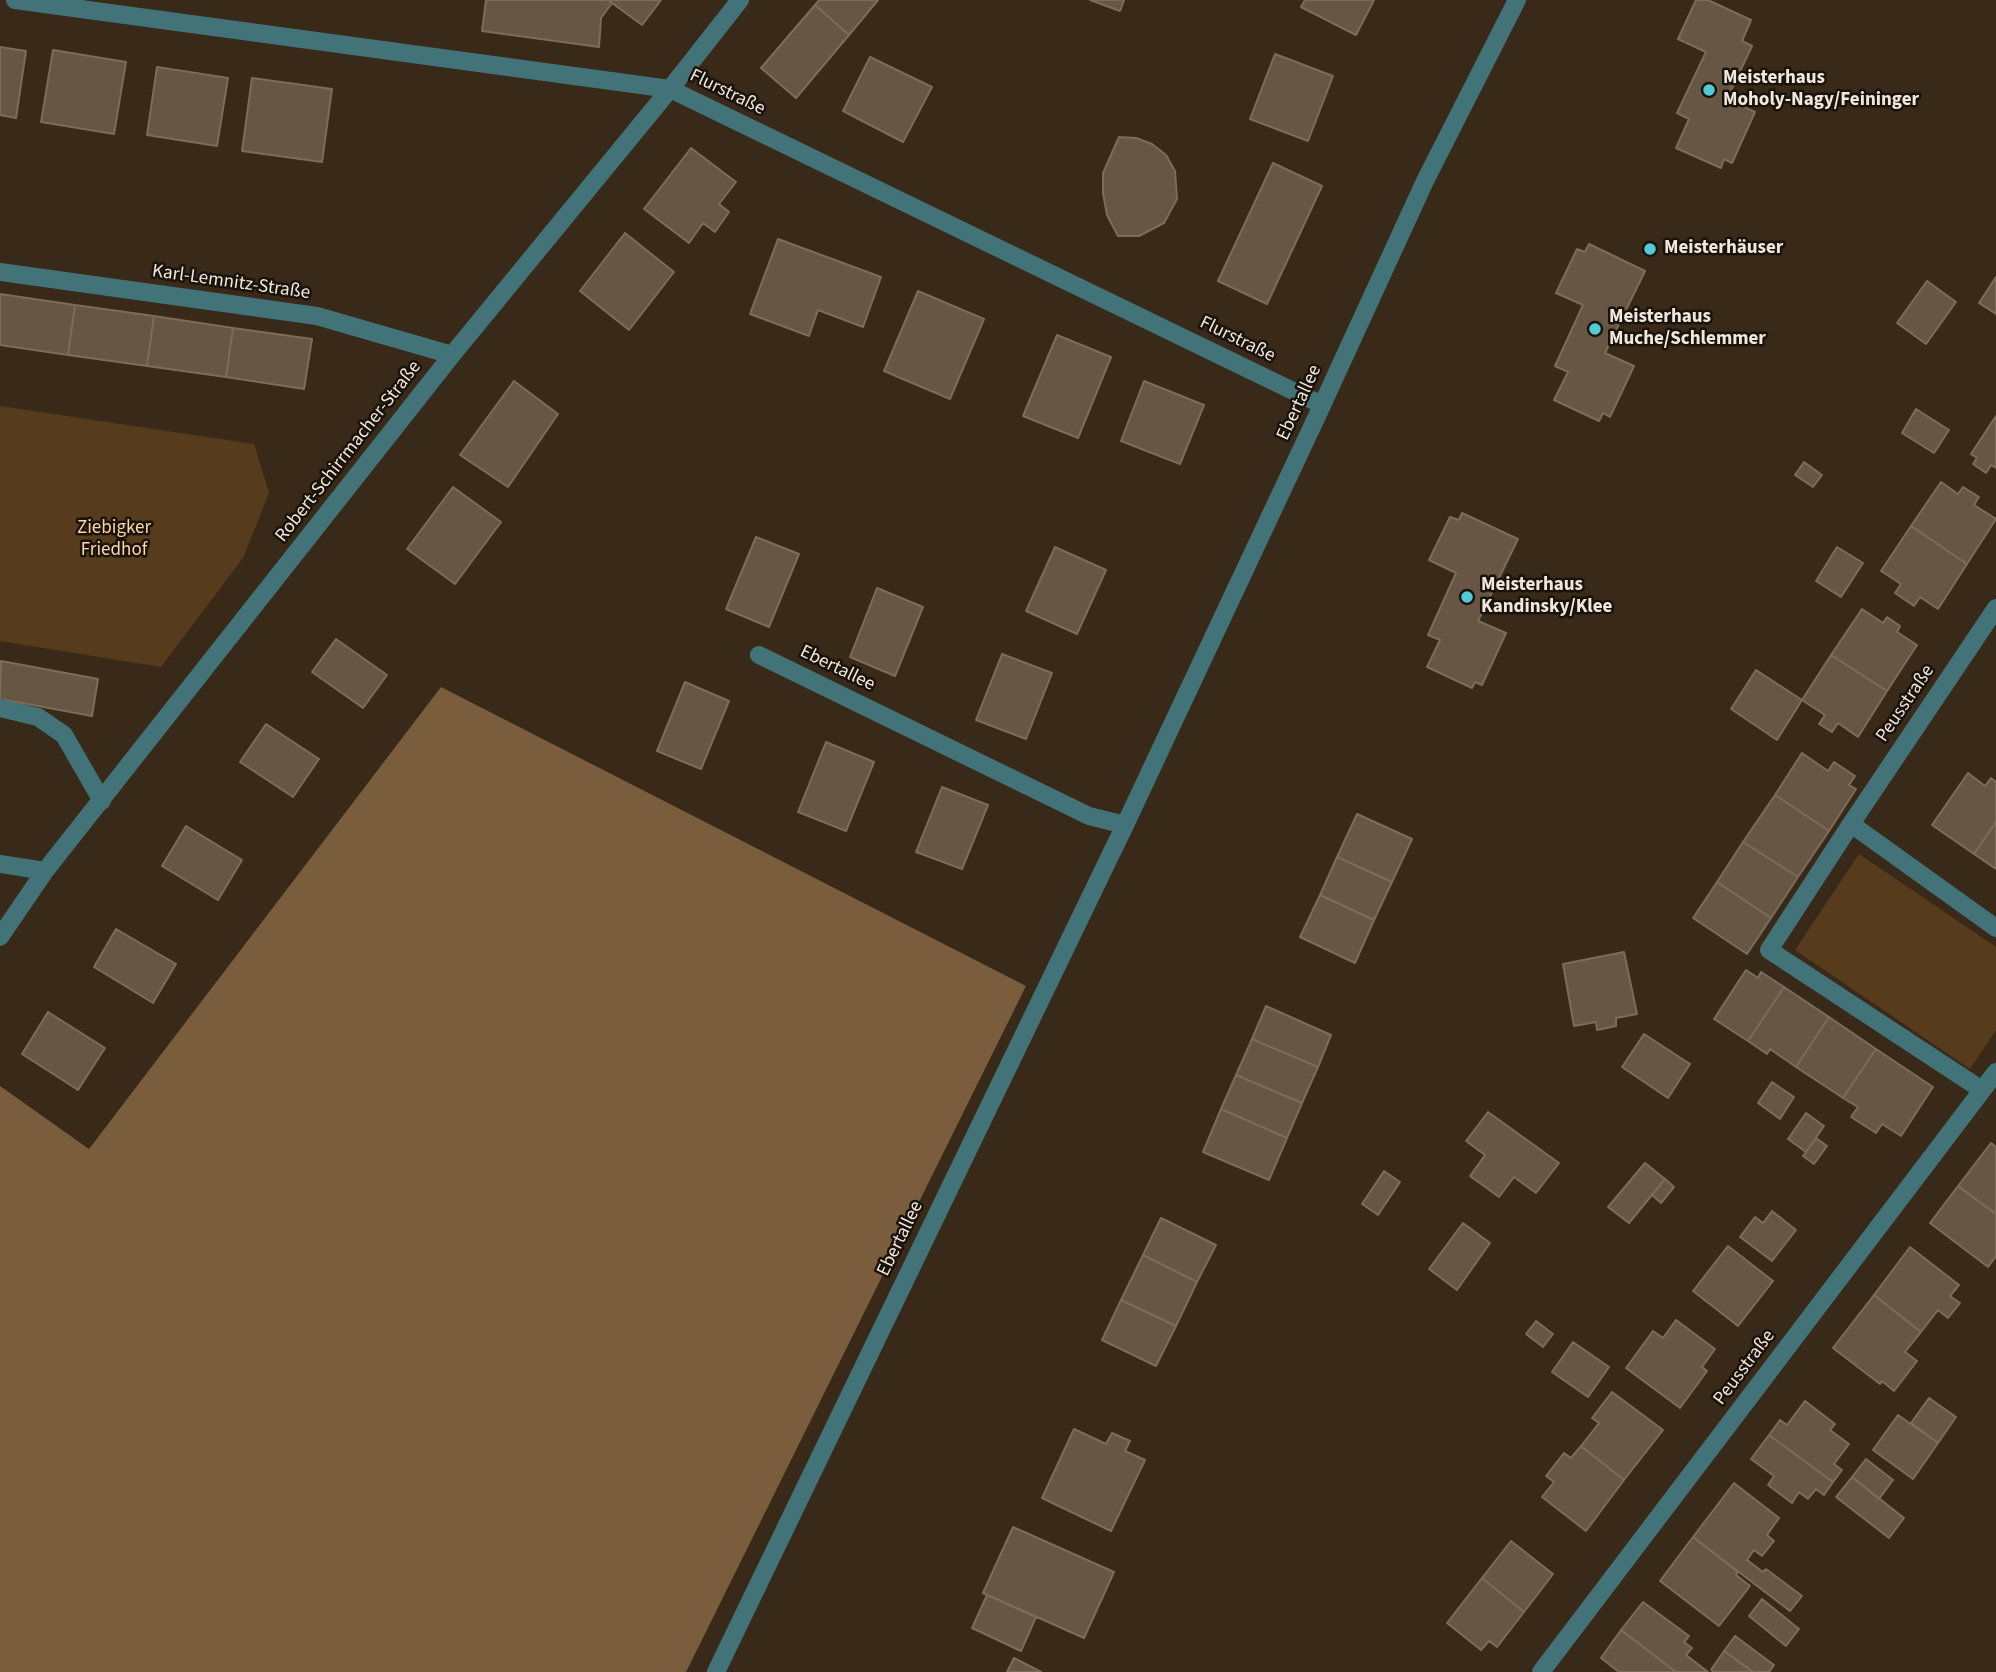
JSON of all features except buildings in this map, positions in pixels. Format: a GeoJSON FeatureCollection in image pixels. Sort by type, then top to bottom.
{"type":"FeatureCollection","features":[{"type":"Feature","properties":{"kind":"street","name":"Flurstraße"},"geometry":{"type":"LineString","coordinates":[[15,0],[670,89],[1322,405]]}},
{"type":"Feature","properties":{"kind":"street","name":"Robert-Schirrmacher-Straße"},"geometry":{"type":"LineString","coordinates":[[0,937],[45,871],[452,355],[740,0]]}},
{"type":"Feature","properties":{"kind":"street","name":"Ebertallee"},"geometry":{"type":"LineString","coordinates":[[716,1672],[1125,825],[1424,181],[1517,0]]}},
{"type":"Feature","properties":{"kind":"street","name":"Karl-Lemnitz-Straße"},"geometry":{"type":"LineString","coordinates":[[0,272],[317,316],[452,355]]}},
{"type":"Feature","properties":{"kind":"street","name":"Peusstraße"},"geometry":{"type":"LineString","coordinates":[[1982,1090],[1769,950],[1850,824],[1996,608]]}},
{"type":"Feature","properties":{"kind":"street","name":"Ebertallee"},"geometry":{"type":"LineString","coordinates":[[759,655],[1089,816],[1125,825]]}},
{"type":"Feature","properties":{"kind":"street"},"geometry":{"type":"LineString","coordinates":[[0,708],[38,717],[64,736],[102,801]]}},
{"type":"Feature","properties":{"kind":"street"},"geometry":{"type":"LineString","coordinates":[[1850,824],[1996,928]]}},
{"type":"Feature","properties":{"kind":"street"},"geometry":{"type":"LineString","coordinates":[[0,864],[45,871]]}},
{"type":"Feature","properties":{"kind":"street","name":"Peusstraße"},"geometry":{"type":"LineString","coordinates":[[1541,1672],[1996,1072]]}},
{"type":"Feature","properties":{"kind":"green space","name":"Ziebigker Friedhof"},"geometry":{"type":"Polygon","coordinates":[[[0,406],[254,444],[269,493],[243,558],[161,667],[0,641],[0,406]]]}},
{"type":"Feature","properties":{"kind":"green space"},"geometry":{"type":"Polygon","coordinates":[[[1859,854],[1996,947],[1996,1030],[1970,1069],[1795,950],[1859,854]]]}},
{"type":"Feature","properties":{"kind":"shaded area"},"geometry":{"type":"Polygon","coordinates":[[[441,687],[1026,986],[686,1672],[0,1672],[0,1086],[89,1149],[441,687]]]}},
{"type":"Feature","properties":{"kind":"place","name":"Meisterhaus Moholy-Nagy/Feininger"},"geometry":{"type":"Point","coordinates":[1709,90]}},
{"type":"Feature","properties":{"kind":"place","name":"Meisterhäuser"},"geometry":{"type":"Point","coordinates":[1650,249]}},
{"type":"Feature","properties":{"kind":"place","name":"Meisterhaus Muche/Schlemmer"},"geometry":{"type":"Point","coordinates":[1595,329]}},
{"type":"Feature","properties":{"kind":"place","name":"Meisterhaus Kandinsky/Klee"},"geometry":{"type":"Point","coordinates":[1467,597]}}]}
